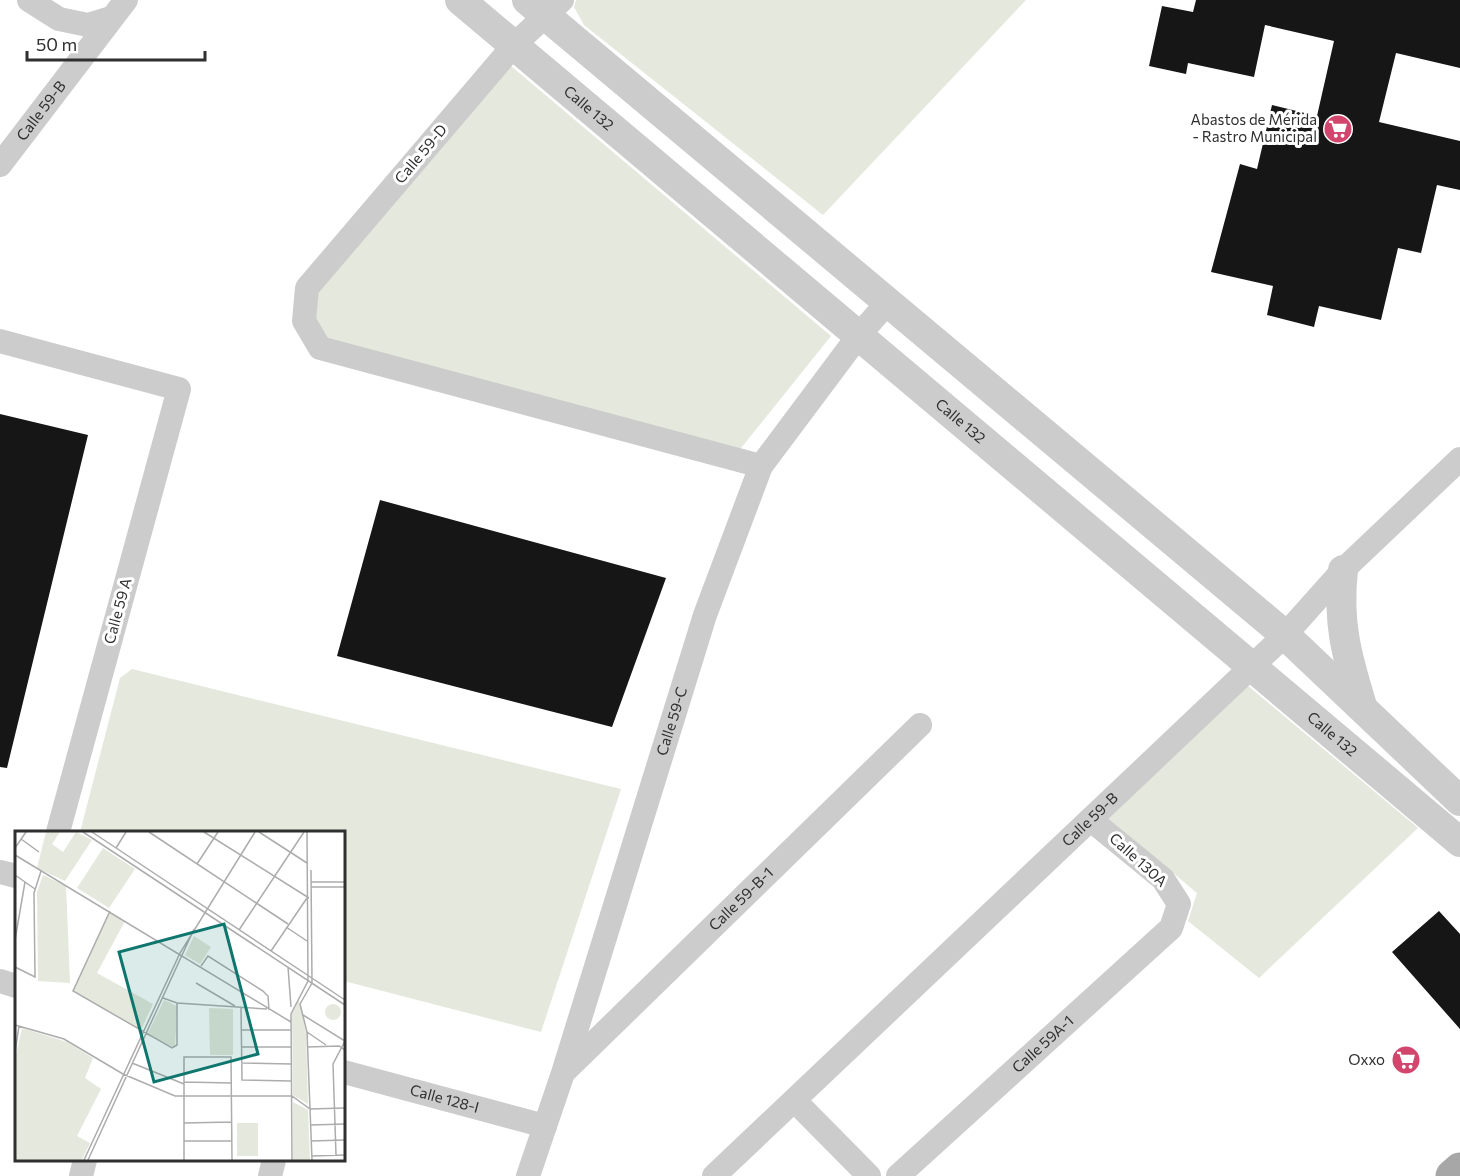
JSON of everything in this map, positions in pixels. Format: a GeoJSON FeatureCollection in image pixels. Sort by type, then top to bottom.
{"type":"FeatureCollection","features":[{"type":"Feature","properties":{"kind":"main road"},"geometry":{"type":"LineString","coordinates":[[1452,1176],[1460,1169]]}},
{"type":"Feature","properties":{"kind":"street"},"geometry":{"type":"LineString","coordinates":[[29,0],[59,19],[88,25],[118,9]]}},
{"type":"Feature","properties":{"kind":"street","name":"Calle 132"},"geometry":{"type":"LineString","coordinates":[[460,0],[1253,665],[1460,842]]}},
{"type":"Feature","properties":{"kind":"street"},"geometry":{"type":"LineString","coordinates":[[545,5],[888,302],[1286,635],[1460,801]]}},
{"type":"Feature","properties":{"kind":"street","name":"Calle 59-D"},"geometry":{"type":"LineString","coordinates":[[545,5],[514,45],[307,288],[304,321],[320,348],[761,466]]}},
{"type":"Feature","properties":{"kind":"street","name":"Calle 59-B"},"geometry":{"type":"LineString","coordinates":[[0,165],[118,9]]}},
{"type":"Feature","properties":{"kind":"street","name":"Calle 59-C"},"geometry":{"type":"LineString","coordinates":[[528,1176],[563,1073],[705,615],[761,466],[859,335],[888,302]]}},
{"type":"Feature","properties":{"kind":"street","name":"Calle 59 A"},"geometry":{"type":"LineString","coordinates":[[0,342],[179,388],[58,831]]}},
{"type":"Feature","properties":{"kind":"street","name":"Calle 59-B"},"geometry":{"type":"LineString","coordinates":[[714,1176],[1286,635],[1343,570],[1460,459]]}},
{"type":"Feature","properties":{"kind":"street"},"geometry":{"type":"LineString","coordinates":[[1343,570],[1339,605],[1342,639],[1363,709]]}},
{"type":"Feature","properties":{"kind":"street","name":"Calle 59-B-1"},"geometry":{"type":"LineString","coordinates":[[563,1073],[920,725]]}},
{"type":"Feature","properties":{"kind":"street","name":"Calle 130A"},"geometry":{"type":"LineString","coordinates":[[1092,820],[1163,879],[1179,904]]}},
{"type":"Feature","properties":{"kind":"street"},"geometry":{"type":"LineString","coordinates":[[0,872],[15,876]]}},
{"type":"Feature","properties":{"kind":"street","name":"Calle 59A-1"},"geometry":{"type":"LineString","coordinates":[[897,1176],[1171,928],[1179,904]]}},
{"type":"Feature","properties":{"kind":"street"},"geometry":{"type":"LineString","coordinates":[[0,981],[15,986]]}},
{"type":"Feature","properties":{"kind":"street","name":"Calle 128-I"},"geometry":{"type":"LineString","coordinates":[[345,1072],[544,1126]]}},
{"type":"Feature","properties":{"kind":"street"},"geometry":{"type":"LineString","coordinates":[[795,1101],[869,1176]]}},
{"type":"Feature","properties":{"kind":"street"},"geometry":{"type":"LineString","coordinates":[[81,1176],[85,1161]]}},
{"type":"Feature","properties":{"kind":"street"},"geometry":{"type":"LineString","coordinates":[[270,1176],[274,1161]]}},
{"type":"Feature","properties":{"kind":"shaded area"},"geometry":{"type":"Polygon","coordinates":[[[576,0],[1026,0],[823,215],[584,25],[574,7],[576,0]]]}},
{"type":"Feature","properties":{"kind":"shaded area"},"geometry":{"type":"Polygon","coordinates":[[[511,66],[831,336],[733,458],[320,348],[307,288],[511,66]]]}},
{"type":"Feature","properties":{"kind":"shaded area"},"geometry":{"type":"Polygon","coordinates":[[[132,669],[621,789],[541,1032],[345,981],[345,831],[80,831],[120,678],[132,669]]]}},
{"type":"Feature","properties":{"kind":"shaded area"},"geometry":{"type":"Polygon","coordinates":[[[1247,685],[1418,828],[1259,978],[1188,921],[1197,893],[1105,816],[1247,685]]]}},
{"type":"Feature","properties":{"kind":"building"},"geometry":{"type":"Polygon","coordinates":[[[1196,0],[1460,0],[1460,68],[1396,53],[1379,122],[1460,141],[1460,190],[1437,185],[1421,253],[1398,248],[1381,320],[1319,306],[1314,327],[1267,315],[1273,286],[1211,272],[1240,164],[1257,169],[1272,105],[1317,116],[1334,41],[1265,25],[1254,77],[1188,63],[1186,74],[1149,66],[1162,6],[1193,12],[1196,0]]]}},
{"type":"Feature","properties":{"kind":"building"},"geometry":{"type":"Polygon","coordinates":[[[0,414],[88,435],[7,768],[0,767],[0,414]]]}},
{"type":"Feature","properties":{"kind":"building"},"geometry":{"type":"Polygon","coordinates":[[[380,500],[666,578],[612,727],[337,656],[380,500]]]}},
{"type":"Feature","properties":{"kind":"building"},"geometry":{"type":"Polygon","coordinates":[[[1439,911],[1460,934],[1460,1029],[1392,952],[1439,911]]]}},
{"type":"Feature","properties":{"kind":"place","name":"Abastos de Mérida - Rastro Municipal"},"geometry":{"type":"Point","coordinates":[1338,129]}},
{"type":"Feature","properties":{"kind":"place","name":"Oxxo"},"geometry":{"type":"Point","coordinates":[1406,1060]}}]}
